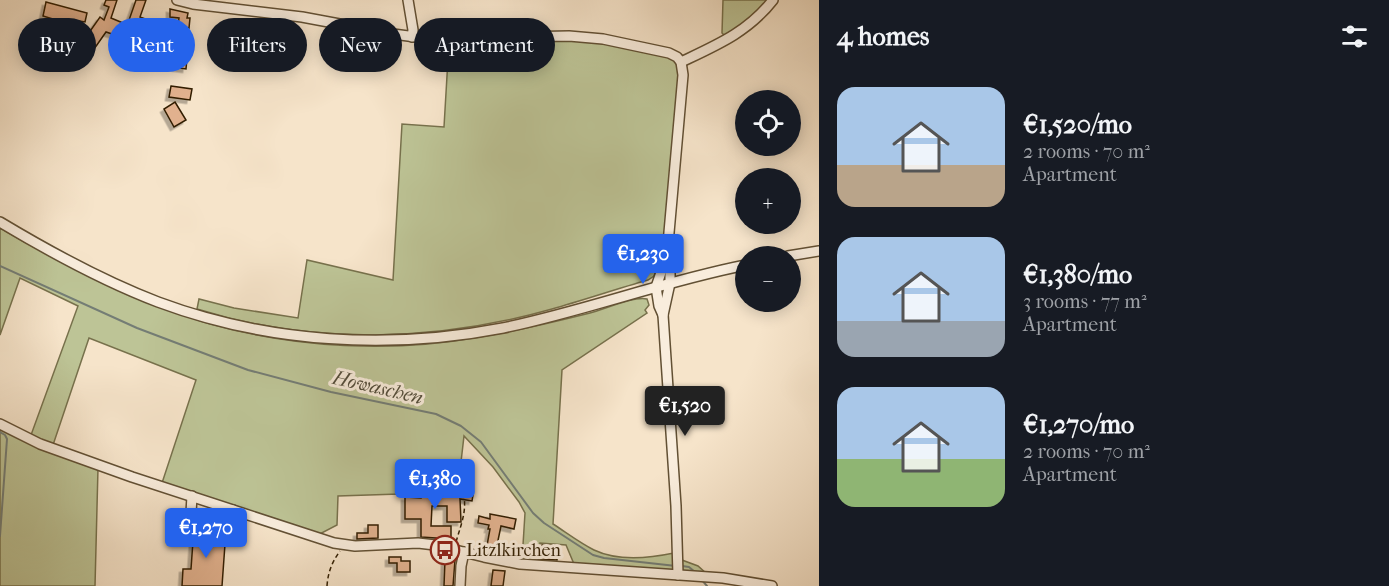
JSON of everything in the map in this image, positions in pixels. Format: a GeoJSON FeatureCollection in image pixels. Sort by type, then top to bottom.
{"type":"FeatureCollection","features":[{"type":"Feature","properties":{"kind":"street"},"geometry":{"type":"LineString","coordinates":[[177,0],[193,4],[302,17],[412,37],[448,39],[569,36],[603,39],[669,53],[677,57],[681,62],[683,75],[667,255],[656,287],[663,315]]}},
{"type":"Feature","properties":{"kind":"street"},"geometry":{"type":"LineString","coordinates":[[408,0],[412,37]]}},
{"type":"Feature","properties":{"kind":"street"},"geometry":{"type":"LineString","coordinates":[[681,62],[737,34],[761,15],[773,0]]}},
{"type":"Feature","properties":{"kind":"street"},"geometry":{"type":"LineString","coordinates":[[0,222],[60,256],[158,302],[215,320],[303,336],[335,339],[390,341],[451,336],[504,327],[735,268]]}},
{"type":"Feature","properties":{"kind":"street"},"geometry":{"type":"LineString","coordinates":[[801,254],[819,251]]}},
{"type":"Feature","properties":{"kind":"street"},"geometry":{"type":"LineString","coordinates":[[667,255],[670,262],[670,283],[663,315],[678,560],[685,577]]}},
{"type":"Feature","properties":{"kind":"street"},"geometry":{"type":"LineString","coordinates":[[0,424],[50,447],[132,477],[334,543],[435,545],[520,564],[707,577],[772,586]]}},
{"type":"Feature","properties":{"kind":"street"},"geometry":{"type":"LineString","coordinates":[[192,496],[191,513],[195,518],[227,521],[230,520],[233,510]]}},
{"type":"Feature","properties":{"kind":"street"},"geometry":{"type":"LineString","coordinates":[[459,550],[460,586]]}},
{"type":"Feature","properties":{"kind":"path"},"geometry":{"type":"LineString","coordinates":[[459,550],[465,508],[461,485]]}},
{"type":"Feature","properties":{"kind":"path"},"geometry":{"type":"LineString","coordinates":[[327,586],[332,563],[345,545]]}},
{"type":"Feature","properties":{"kind":"green space"},"geometry":{"type":"Polygon","coordinates":[[[723,0],[770,0],[764,8],[726,37],[722,33],[723,0]]]}},
{"type":"Feature","properties":{"kind":"green space"},"geometry":{"type":"Polygon","coordinates":[[[555,38],[602,42],[675,59],[680,69],[666,228],[662,255],[654,276],[648,280],[576,302],[508,320],[419,333],[329,334],[241,321],[197,309],[199,299],[234,308],[298,318],[307,260],[393,280],[402,124],[444,127],[447,72],[555,72],[555,38]]]}},
{"type":"Feature","properties":{"kind":"green space"},"geometry":{"type":"Polygon","coordinates":[[[0,228],[69,265],[185,316],[243,332],[310,343],[378,346],[446,342],[522,329],[590,313],[627,301],[647,299],[649,305],[645,310],[647,313],[562,370],[553,524],[594,550],[603,553],[634,558],[674,553],[682,560],[698,566],[707,574],[574,564],[566,545],[540,543],[538,563],[522,561],[525,513],[493,467],[464,436],[461,462],[422,475],[400,477],[399,494],[338,496],[337,525],[316,536],[162,483],[196,380],[89,338],[53,445],[31,435],[78,306],[20,278],[0,335],[0,228]]]}},
{"type":"Feature","properties":{"kind":"green space"},"geometry":{"type":"Polygon","coordinates":[[[0,428],[98,468],[95,586],[0,586],[0,428]]]}},
{"type":"Feature","properties":{"kind":"building"},"geometry":{"type":"Polygon","coordinates":[[[106,0],[117,0],[111,18],[108,18],[108,33],[106,32],[96,46],[96,23],[100,17],[104,20],[109,7],[104,5],[106,0]]]}},
{"type":"Feature","properties":{"kind":"building"},"geometry":{"type":"Polygon","coordinates":[[[136,0],[146,0],[140,17],[143,18],[130,18],[136,0]]]}},
{"type":"Feature","properties":{"kind":"building"},"geometry":{"type":"Polygon","coordinates":[[[46,2],[87,13],[86,18],[43,16],[46,2]]]}},
{"type":"Feature","properties":{"kind":"building"},"geometry":{"type":"Polygon","coordinates":[[[170,9],[188,13],[187,18],[170,17],[170,9]]]}},
{"type":"Feature","properties":{"kind":"building"},"geometry":{"type":"Polygon","coordinates":[[[171,86],[192,89],[190,100],[169,97],[171,86]]]}},
{"type":"Feature","properties":{"kind":"building"},"geometry":{"type":"Polygon","coordinates":[[[175,102],[186,120],[174,127],[164,109],[175,102]]]}},
{"type":"Feature","properties":{"kind":"building"},"geometry":{"type":"Polygon","coordinates":[[[437,480],[444,480],[447,495],[473,495],[472,501],[460,499],[461,522],[447,522],[447,506],[432,506],[431,526],[451,526],[451,539],[421,537],[421,519],[405,519],[405,497],[421,498],[421,495],[424,495],[424,487],[438,486],[437,480]]]}},
{"type":"Feature","properties":{"kind":"building"},"geometry":{"type":"Polygon","coordinates":[[[490,514],[516,519],[514,529],[501,526],[496,550],[510,553],[510,555],[486,551],[489,525],[478,523],[479,516],[490,519],[490,514]]]}},
{"type":"Feature","properties":{"kind":"building"},"geometry":{"type":"Polygon","coordinates":[[[368,525],[378,525],[378,538],[357,539],[357,533],[368,533],[368,525]]]}},
{"type":"Feature","properties":{"kind":"building"},"geometry":{"type":"Polygon","coordinates":[[[194,527],[226,530],[222,586],[182,586],[183,569],[191,569],[194,527]]]}},
{"type":"Feature","properties":{"kind":"building"},"geometry":{"type":"Polygon","coordinates":[[[542,545],[558,546],[557,560],[540,559],[542,545]]]}},
{"type":"Feature","properties":{"kind":"building"},"geometry":{"type":"Polygon","coordinates":[[[389,557],[401,557],[401,561],[410,561],[410,572],[397,572],[397,563],[389,563],[389,557]]]}},
{"type":"Feature","properties":{"kind":"building"},"geometry":{"type":"Polygon","coordinates":[[[445,560],[455,560],[453,586],[444,586],[445,560]]]}},
{"type":"Feature","properties":{"kind":"building"},"geometry":{"type":"Polygon","coordinates":[[[493,570],[505,571],[503,586],[491,586],[493,570]]]}},
{"type":"Feature","properties":{"kind":"waterway","name":"Howaschen"},"geometry":{"type":"LineString","coordinates":[[0,266],[137,328],[248,370],[331,392],[436,414],[461,426],[481,442],[533,513],[544,523],[593,555],[676,566]]}},
{"type":"Feature","properties":{"kind":"waterway"},"geometry":{"type":"LineString","coordinates":[[0,432],[7,439],[0,536]]}},
{"type":"Feature","properties":{"kind":"waterway","name":"Howaschen"},"geometry":{"type":"LineString","coordinates":[[682,566],[689,567],[695,572]]}},
{"type":"Feature","properties":{"kind":"waterway","name":"Howaschen"},"geometry":{"type":"LineString","coordinates":[[701,579],[707,586]]}},
{"type":"Feature","properties":{"kind":"place","name":"Litzlkirchen"},"geometry":{"type":"Point","coordinates":[445,550]}}]}
